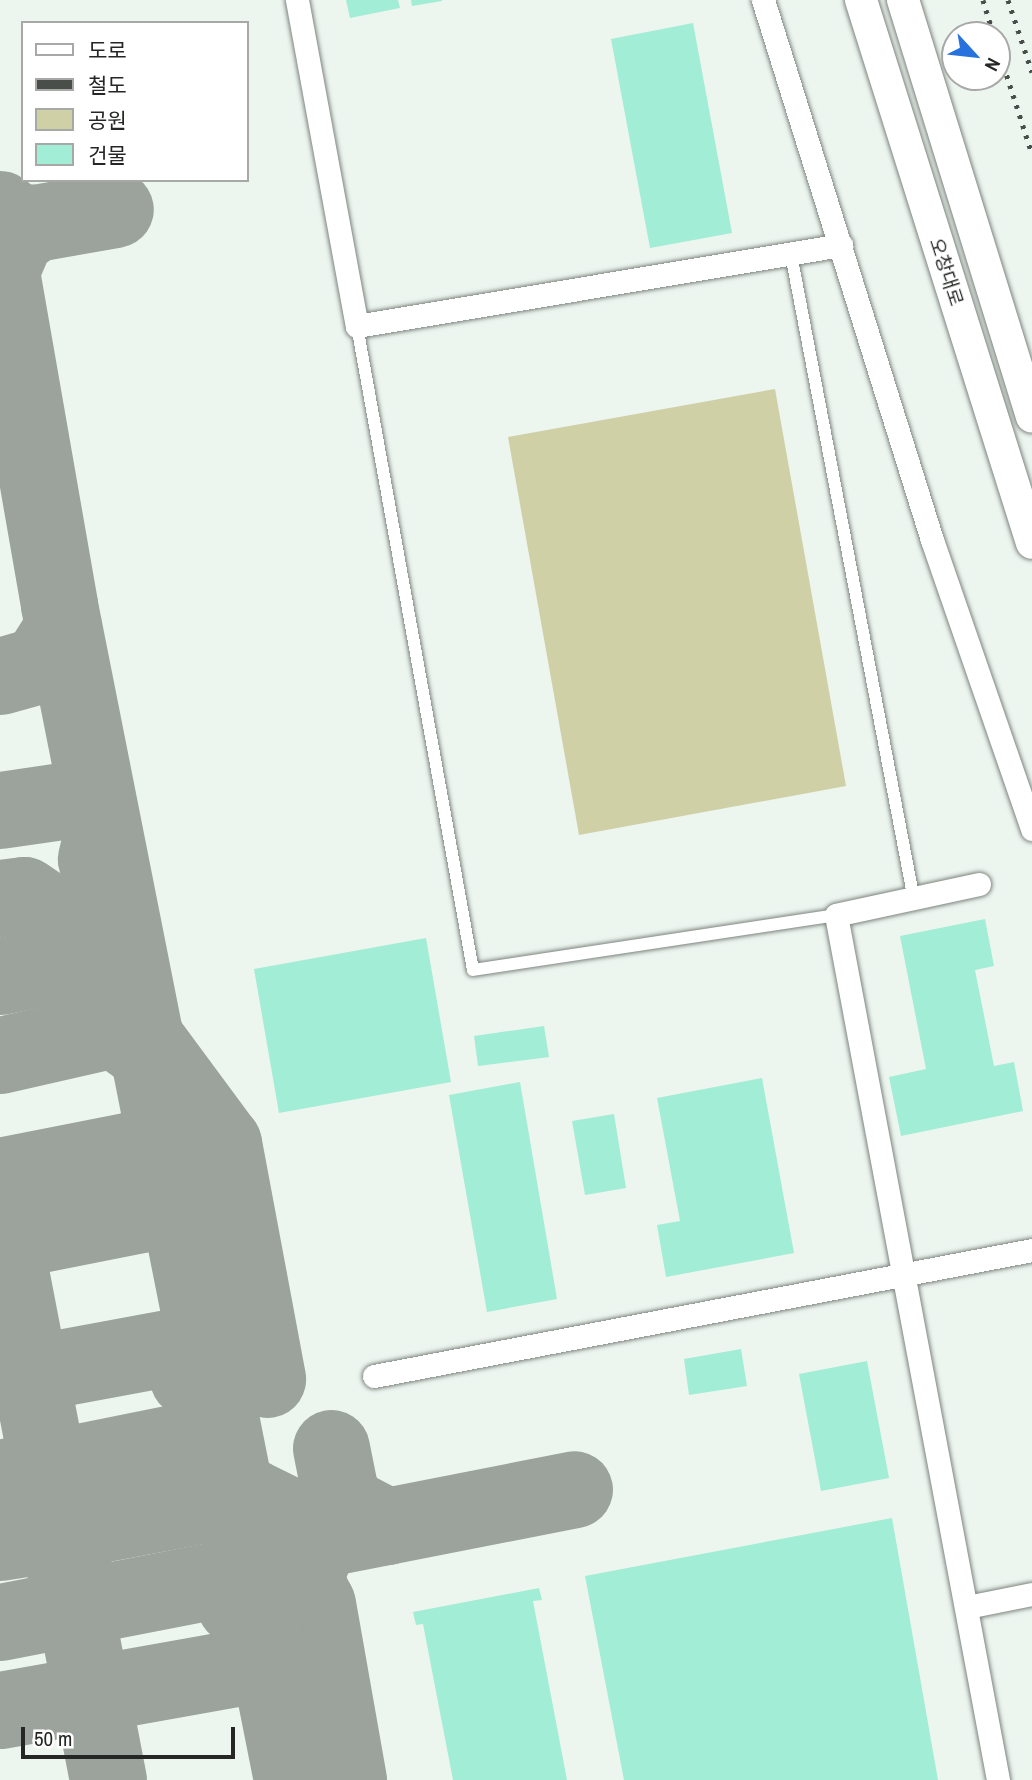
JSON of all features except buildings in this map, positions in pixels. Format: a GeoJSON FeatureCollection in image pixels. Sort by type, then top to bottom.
{"type":"FeatureCollection","features":[{"type":"Feature","properties":{"kind":"main road","name":"오창대로"},"geometry":{"type":"LineString","coordinates":[[861,0],[1032,543]]}},
{"type":"Feature","properties":{"kind":"main road","name":"오창대로"},"geometry":{"type":"LineString","coordinates":[[903,0],[1032,417]]}},
{"type":"Feature","properties":{"kind":"street"},"geometry":{"type":"LineString","coordinates":[[297,0],[357,326],[841,245]]}},
{"type":"Feature","properties":{"kind":"street"},"geometry":{"type":"LineString","coordinates":[[763,0],[932,540],[1032,829]]}},
{"type":"Feature","properties":{"kind":"street"},"geometry":{"type":"LineString","coordinates":[[979,884],[836,915],[900,1277],[967,1607],[998,1780]]}},
{"type":"Feature","properties":{"kind":"street"},"geometry":{"type":"LineString","coordinates":[[374,1376],[1032,1250]]}},
{"type":"Feature","properties":{"kind":"street"},"geometry":{"type":"LineString","coordinates":[[967,1607],[1032,1594]]}},
{"type":"Feature","properties":{"kind":"lane"},"geometry":{"type":"LineString","coordinates":[[791,254],[914,900]]}},
{"type":"Feature","properties":{"kind":"lane"},"geometry":{"type":"LineString","coordinates":[[357,326],[473,970],[836,915]]}},
{"type":"Feature","properties":{"kind":"green space"},"geometry":{"type":"Polygon","coordinates":[[[775,389],[846,786],[579,835],[508,437],[775,389]]]}},
{"type":"Feature","properties":{"kind":"taxiway"},"geometry":{"type":"LineString","coordinates":[[0,209],[15,221],[35,223],[15,237],[1,270]]}},
{"type":"Feature","properties":{"kind":"taxiway"},"geometry":{"type":"LineString","coordinates":[[35,223],[115,209]]}},
{"type":"Feature","properties":{"kind":"taxiway"},"geometry":{"type":"LineString","coordinates":[[0,266],[59,605],[292,1780]]}},
{"type":"Feature","properties":{"kind":"taxiway"},"geometry":{"type":"LineString","coordinates":[[0,676],[39,665],[63,627]]}},
{"type":"Feature","properties":{"kind":"taxiway"},"geometry":{"type":"LineString","coordinates":[[0,810],[75,799],[92,809],[103,830],[96,859]]}},
{"type":"Feature","properties":{"kind":"taxiway"},"geometry":{"type":"LineString","coordinates":[[0,898],[24,895],[54,915],[223,1143],[267,1379]]}},
{"type":"Feature","properties":{"kind":"taxiway"},"geometry":{"type":"LineString","coordinates":[[0,976],[95,956],[111,961],[126,977]]}},
{"type":"Feature","properties":{"kind":"taxiway"},"geometry":{"type":"LineString","coordinates":[[0,1055],[114,1029],[147,1053]]}},
{"type":"Feature","properties":{"kind":"taxiway"},"geometry":{"type":"LineString","coordinates":[[0,1176],[131,1150],[172,1173],[141,1214],[0,1242]]}},
{"type":"Feature","properties":{"kind":"taxiway"},"geometry":{"type":"LineString","coordinates":[[0,1219],[108,1780]]}},
{"type":"Feature","properties":{"kind":"taxiway"},"geometry":{"type":"LineString","coordinates":[[0,1379],[221,1338],[238,1323]]}},
{"type":"Feature","properties":{"kind":"taxiway"},"geometry":{"type":"LineString","coordinates":[[0,1478],[183,1441],[200,1431],[219,1403],[188,1378]]}},
{"type":"Feature","properties":{"kind":"taxiway"},"geometry":{"type":"LineString","coordinates":[[331,1448],[340,1493],[350,1507],[386,1526]]}},
{"type":"Feature","properties":{"kind":"taxiway"},"geometry":{"type":"LineString","coordinates":[[279,1541],[310,1541],[574,1489]]}},
{"type":"Feature","properties":{"kind":"taxiway"},"geometry":{"type":"LineString","coordinates":[[0,1542],[32,1537],[54,1547],[66,1564],[77,1538],[95,1525],[249,1496],[330,1536],[317,1545],[304,1579],[317,1604],[348,1780]]}},
{"type":"Feature","properties":{"kind":"taxiway"},"geometry":{"type":"LineString","coordinates":[[0,1622],[253,1573],[274,1566],[293,1542]]}},
{"type":"Feature","properties":{"kind":"taxiway"},"geometry":{"type":"LineString","coordinates":[[0,1710],[236,1668],[264,1627],[235,1605]]}},
{"type":"Feature","properties":{"kind":"railway"},"geometry":{"type":"LineString","coordinates":[[983,0],[990,21]]}},
{"type":"Feature","properties":{"kind":"railway"},"geometry":{"type":"LineString","coordinates":[[1008,0],[1032,72]]}},
{"type":"Feature","properties":{"kind":"railway"},"geometry":{"type":"LineString","coordinates":[[1011,89],[1032,154]]}}]}
